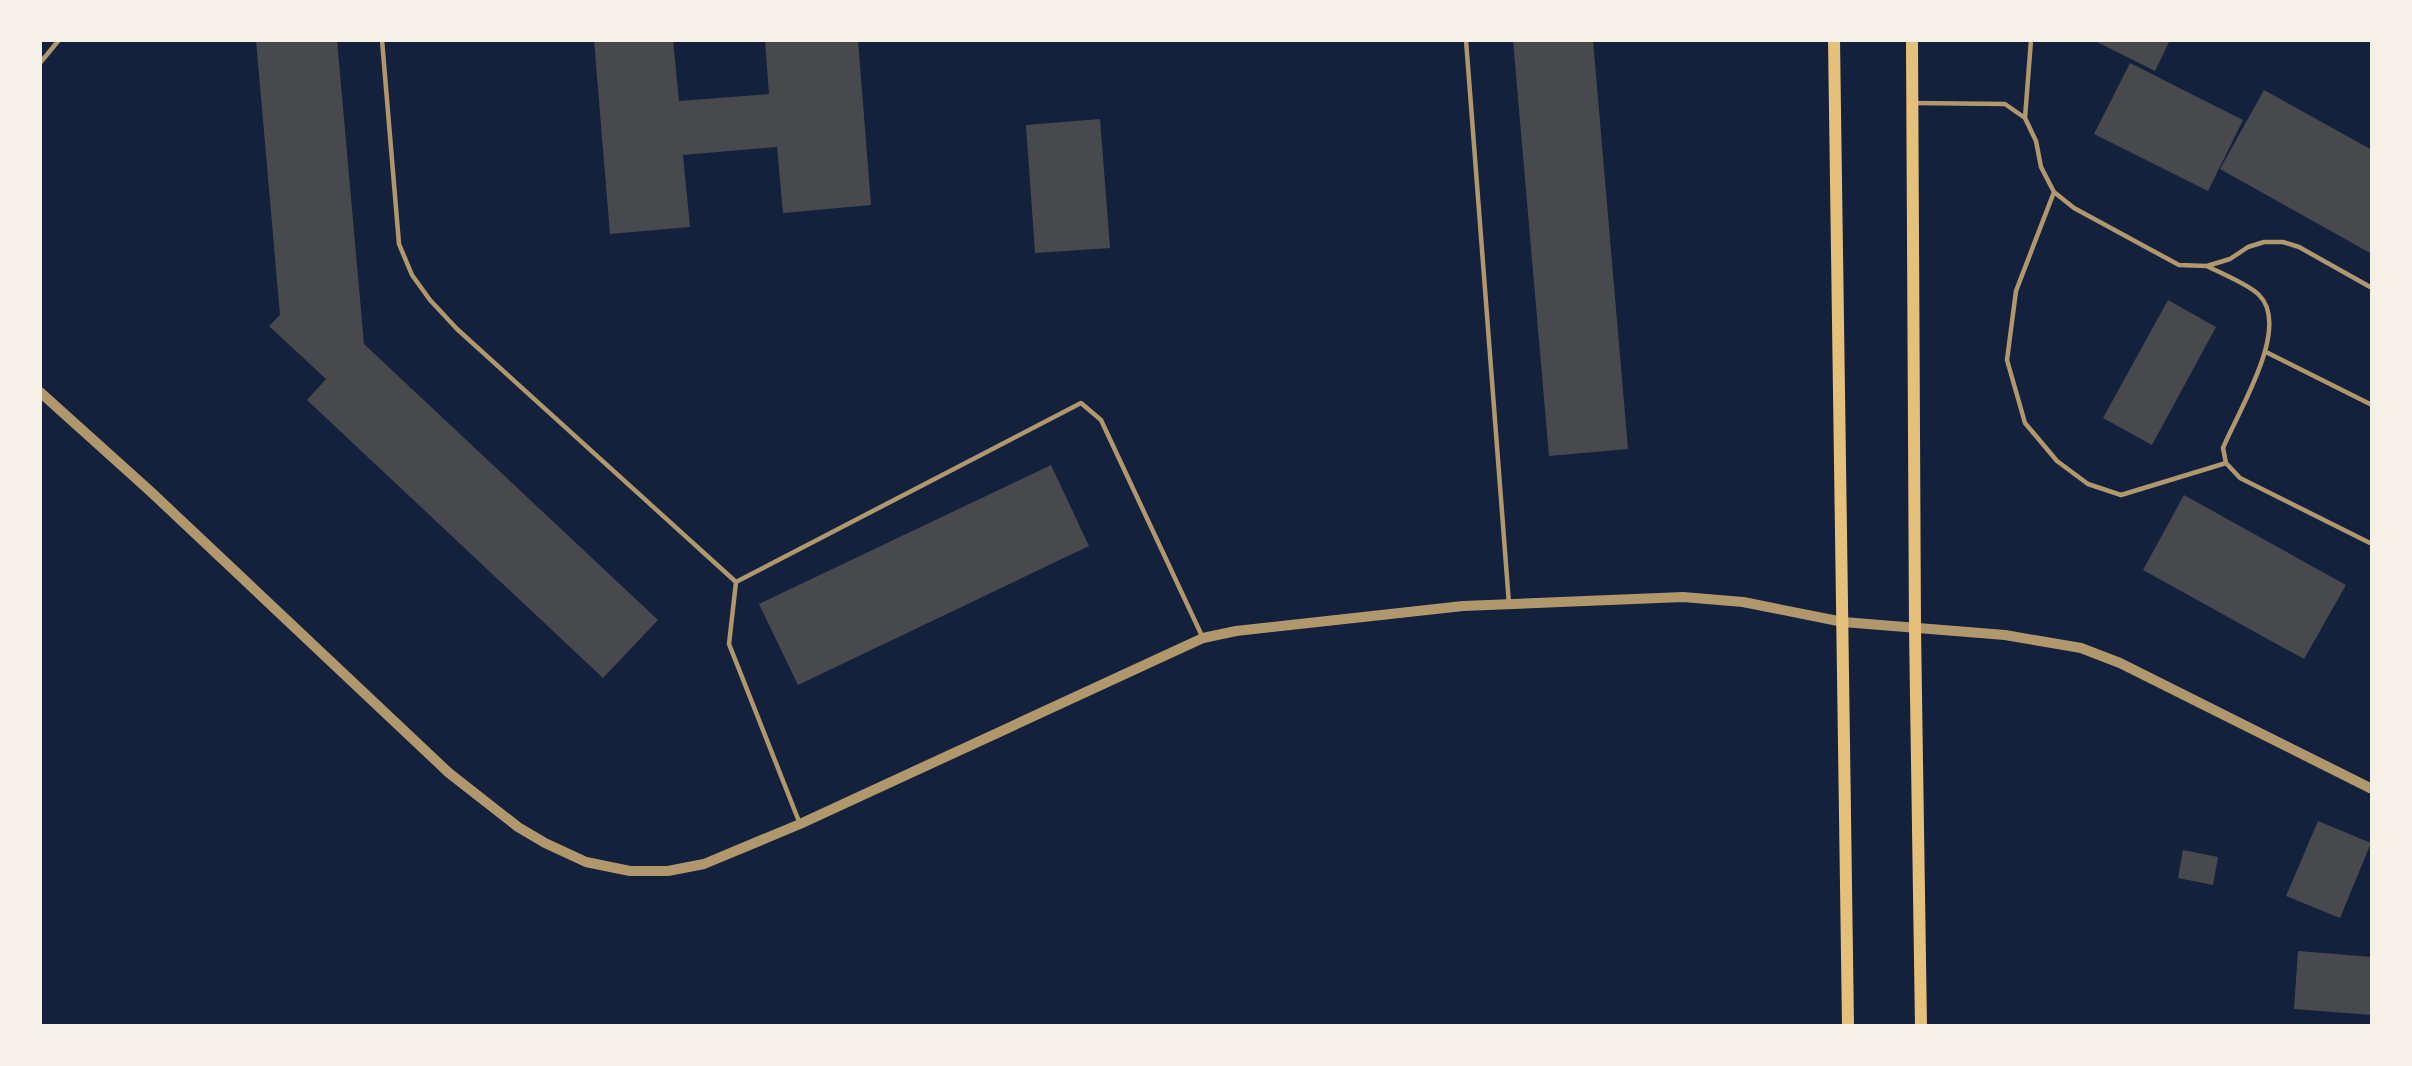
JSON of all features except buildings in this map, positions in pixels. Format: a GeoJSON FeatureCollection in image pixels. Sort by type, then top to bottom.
{"type":"FeatureCollection","features":[{"type":"Feature","properties":{"kind":"main road"},"geometry":{"type":"LineString","coordinates":[[1834,40],[1848,1026]]}},
{"type":"Feature","properties":{"kind":"main road"},"geometry":{"type":"LineString","coordinates":[[1912,40],[1915,628],[1921,1026]]}},
{"type":"Feature","properties":{"kind":"street"},"geometry":{"type":"LineString","coordinates":[[40,392],[150,491],[449,773],[518,827],[545,843],[586,862],[630,871],[668,872],[704,864],[800,824],[1203,638],[1236,631],[1463,606],[1683,597],[1743,602],[1843,622],[2005,635],[2081,648],[2120,663],[2372,789]]}},
{"type":"Feature","properties":{"kind":"lane"},"geometry":{"type":"LineString","coordinates":[[40,63],[59,40]]}},
{"type":"Feature","properties":{"kind":"lane"},"geometry":{"type":"LineString","coordinates":[[382,40],[399,244],[412,275],[430,300],[457,329],[736,582]]}},
{"type":"Feature","properties":{"kind":"lane"},"geometry":{"type":"LineString","coordinates":[[1466,40],[1509,604]]}},
{"type":"Feature","properties":{"kind":"lane"},"geometry":{"type":"LineString","coordinates":[[2025,118],[2031,40]]}},
{"type":"Feature","properties":{"kind":"lane"},"geometry":{"type":"LineString","coordinates":[[1913,103],[2005,104],[2025,118],[2036,141],[2041,167],[2054,192],[2074,208],[2179,265],[2207,266],[2230,259],[2248,247],[2264,242],[2283,242],[2298,247],[2372,288]]}},
{"type":"Feature","properties":{"kind":"lane"},"geometry":{"type":"LineString","coordinates":[[2054,192],[2016,291],[2007,360],[2025,423],[2057,461],[2088,484],[2121,495],[2226,463]]}},
{"type":"Feature","properties":{"kind":"lane"},"geometry":{"type":"LineString","coordinates":[[2207,266],[2259,294],[2269,308],[2271,328],[2266,352],[2223,448],[2226,463],[2241,478],[2372,544]]}},
{"type":"Feature","properties":{"kind":"lane"},"geometry":{"type":"LineString","coordinates":[[2266,352],[2372,405]]}},
{"type":"Feature","properties":{"kind":"lane"},"geometry":{"type":"LineString","coordinates":[[736,582],[1081,403],[1101,420],[1203,638]]}},
{"type":"Feature","properties":{"kind":"lane"},"geometry":{"type":"LineString","coordinates":[[736,582],[729,644],[800,824]]}}]}
